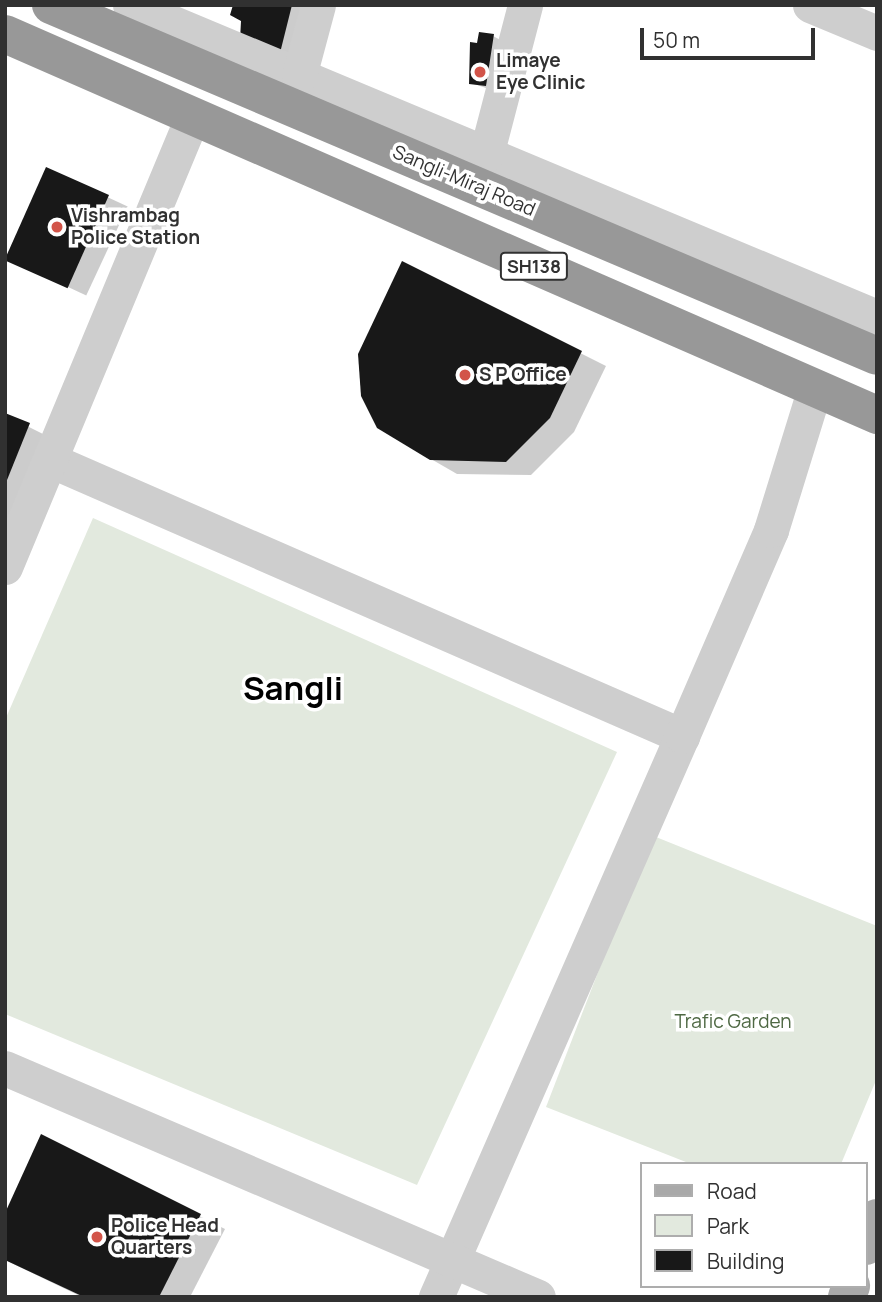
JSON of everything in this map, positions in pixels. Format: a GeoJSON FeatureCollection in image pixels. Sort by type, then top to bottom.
{"type":"FeatureCollection","features":[{"type":"Feature","properties":{"kind":"highway","name":"Sangli-Miraj Road"},"geometry":{"type":"LineString","coordinates":[[51,5],[877,356]]}},
{"type":"Feature","properties":{"kind":"highway"},"geometry":{"type":"LineString","coordinates":[[5,34],[192,117]]}},
{"type":"Feature","properties":{"kind":"highway","name":"SH138"},"geometry":{"type":"LineString","coordinates":[[192,117],[877,415]]}},
{"type":"Feature","properties":{"kind":"main road"},"geometry":{"type":"LineString","coordinates":[[868,1241],[877,1218]]}},
{"type":"Feature","properties":{"kind":"street"},"geometry":{"type":"LineString","coordinates":[[131,5],[877,317]]}},
{"type":"Feature","properties":{"kind":"street"},"geometry":{"type":"LineString","coordinates":[[299,76],[318,5]]}},
{"type":"Feature","properties":{"kind":"street"},"geometry":{"type":"LineString","coordinates":[[486,155],[525,5]]}},
{"type":"Feature","properties":{"kind":"street"},"geometry":{"type":"LineString","coordinates":[[810,5],[877,33]]}},
{"type":"Feature","properties":{"kind":"street"},"geometry":{"type":"LineString","coordinates":[[5,567],[192,117]]}},
{"type":"Feature","properties":{"kind":"street"},"geometry":{"type":"LineString","coordinates":[[436,1297],[772,530],[815,388]]}},
{"type":"Feature","properties":{"kind":"street"},"geometry":{"type":"LineString","coordinates":[[50,460],[682,736]]}},
{"type":"Feature","properties":{"kind":"street"},"geometry":{"type":"LineString","coordinates":[[5,1068],[538,1297]]}},
{"type":"Feature","properties":{"kind":"green space"},"geometry":{"type":"Polygon","coordinates":[[[93,518],[617,752],[417,1185],[5,1014],[5,720],[93,518]]]}},
{"type":"Feature","properties":{"kind":"green space","name":"Trafic Garden"},"geometry":{"type":"Polygon","coordinates":[[[651,835],[877,926],[877,1078],[842,1162],[686,1162],[546,1107],[651,835]]]}},
{"type":"Feature","properties":{"kind":"building"},"geometry":{"type":"Polygon","coordinates":[[[233,5],[292,5],[280,53],[240,40],[241,21],[230,15],[233,5]]]}},
{"type":"Feature","properties":{"kind":"building"},"geometry":{"type":"Polygon","coordinates":[[[479,32],[494,34],[486,86],[469,84],[470,42],[477,43],[479,32]]]}},
{"type":"Feature","properties":{"kind":"building","name":"Vishrambag Police Station"},"geometry":{"type":"Polygon","coordinates":[[[46,167],[109,195],[68,288],[5,260],[46,167]]]}},
{"type":"Feature","properties":{"kind":"building","name":"S P Office"},"geometry":{"type":"Polygon","coordinates":[[[402,261],[582,351],[550,418],[506,462],[430,460],[377,428],[361,396],[358,354],[402,261]]]}},
{"type":"Feature","properties":{"kind":"building"},"geometry":{"type":"Polygon","coordinates":[[[5,413],[30,423],[5,485],[5,413]]]}},
{"type":"Feature","properties":{"kind":"building","name":"Police Head Quarters"},"geometry":{"type":"Polygon","coordinates":[[[41,1134],[201,1214],[159,1297],[84,1297],[5,1260],[5,1213],[41,1134]]]}},
{"type":"Feature","properties":{"kind":"place","name":"Limaye Eye Clinic"},"geometry":{"type":"Point","coordinates":[480,72]}},
{"type":"Feature","properties":{"kind":"place","name":"Vishrambag Police Station"},"geometry":{"type":"Point","coordinates":[57,227]}},
{"type":"Feature","properties":{"kind":"place","name":"S P Office"},"geometry":{"type":"Point","coordinates":[465,375]}},
{"type":"Feature","properties":{"kind":"place","name":"Police Head Quarters"},"geometry":{"type":"Point","coordinates":[97,1237]}},
{"type":"Feature","properties":{"kind":"district","name":"Sangli"},"geometry":{"type":"Point","coordinates":[293,688]}}]}
